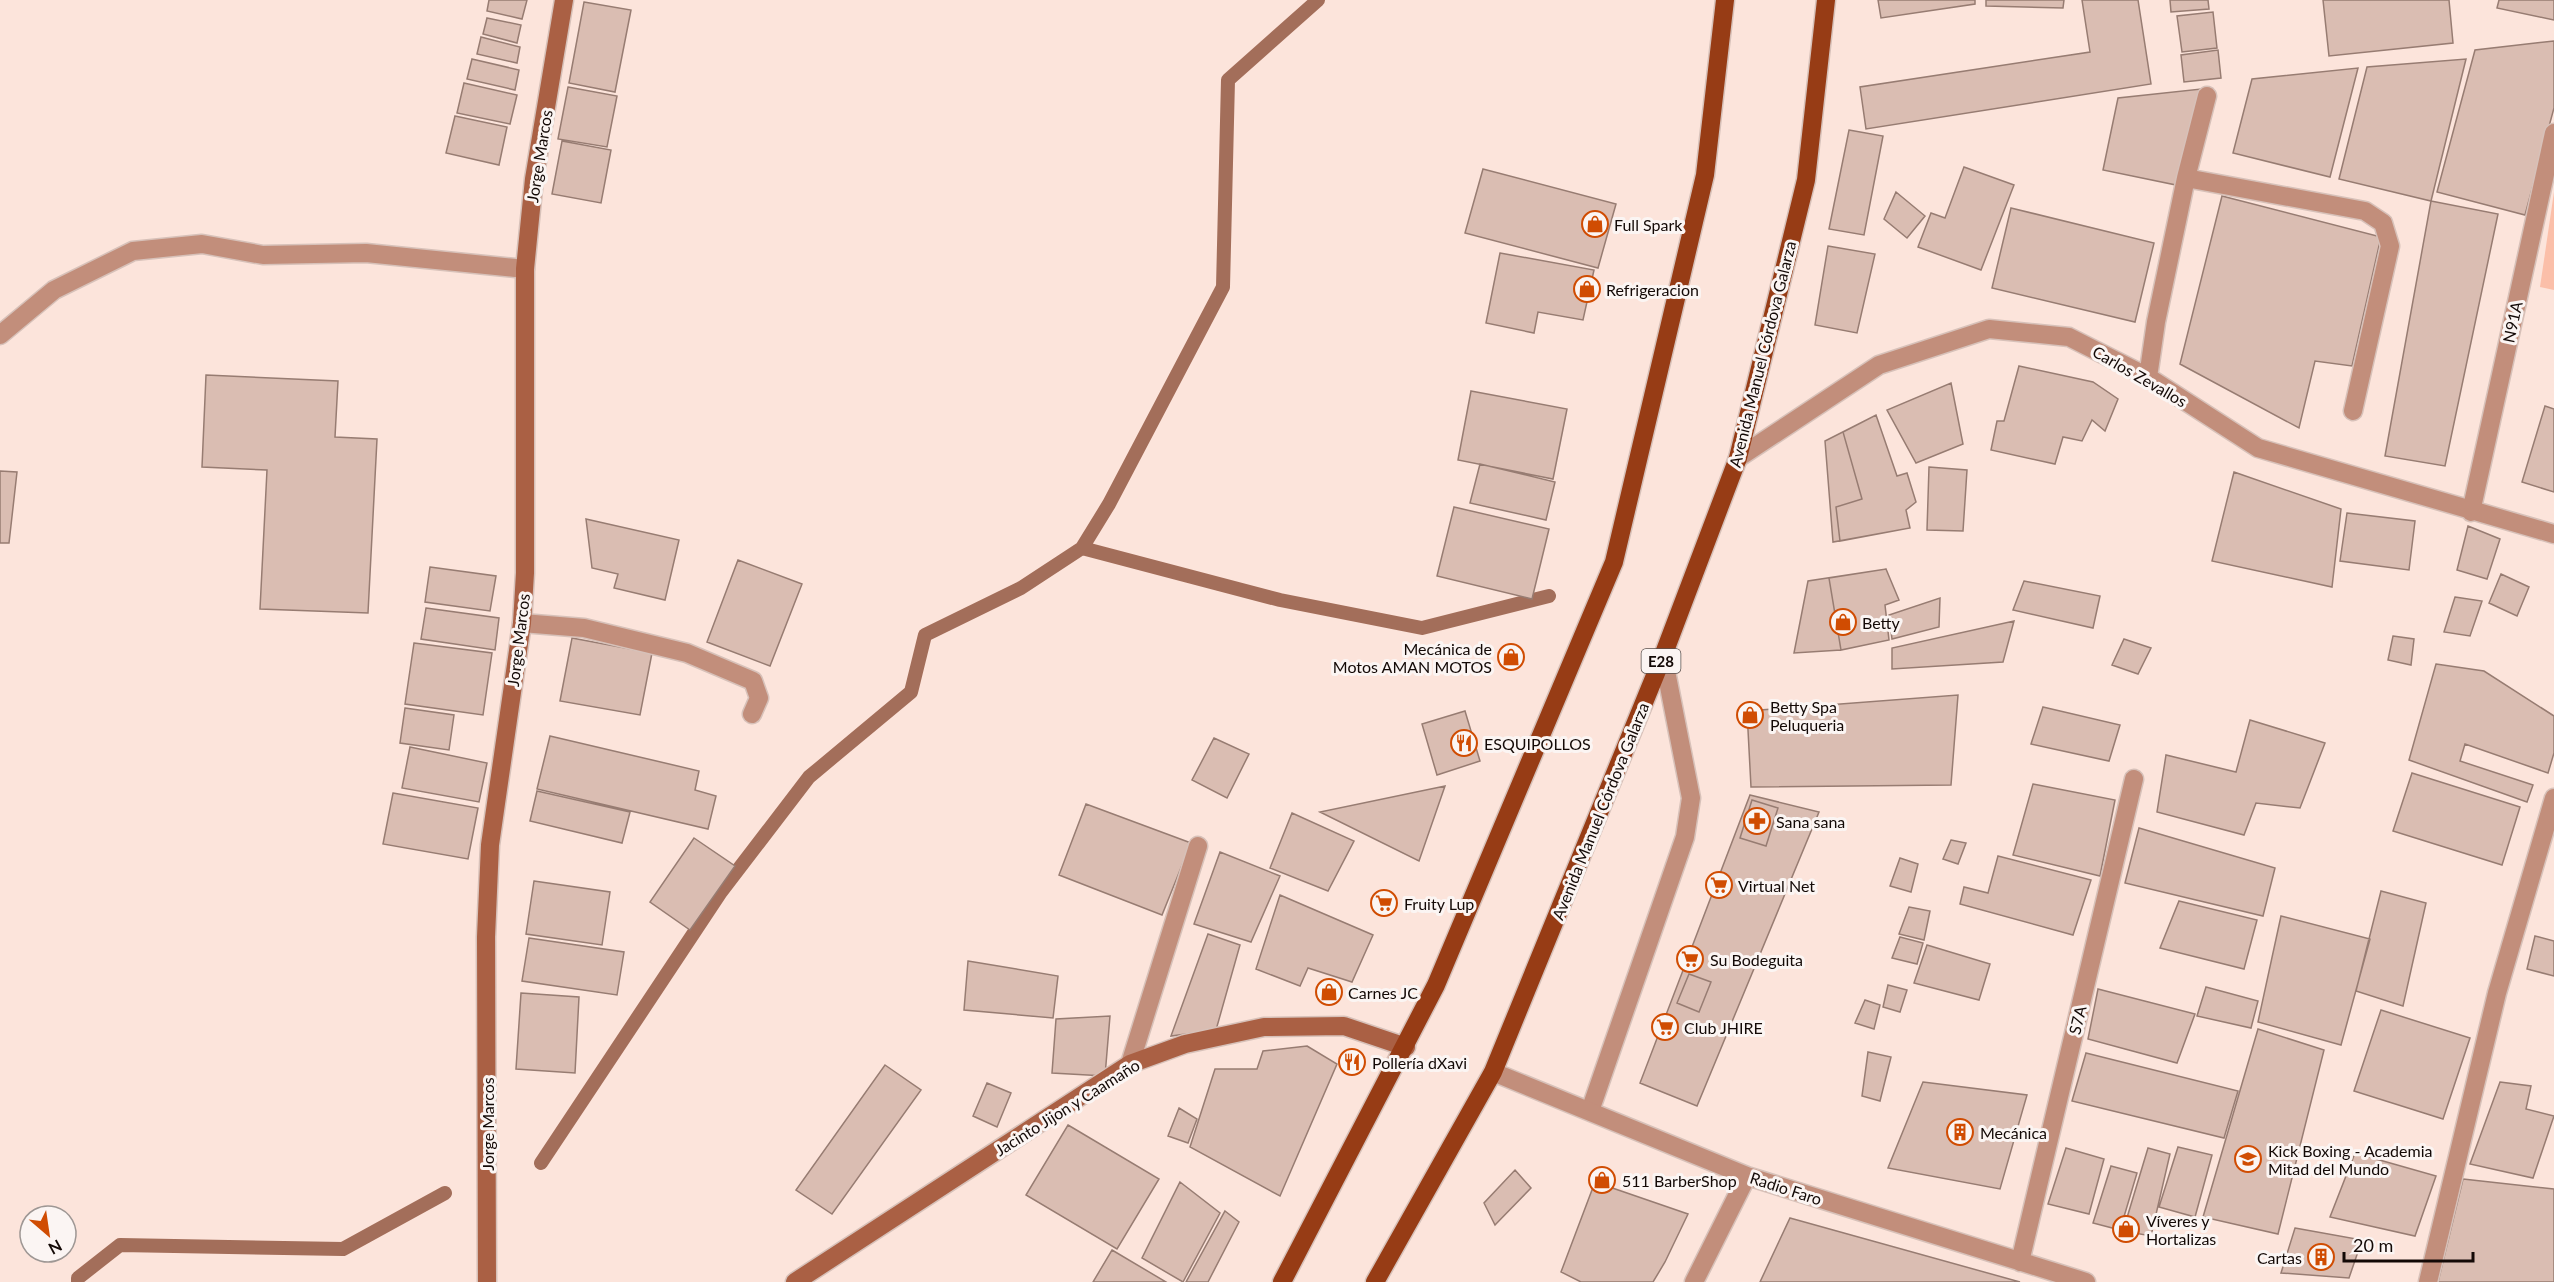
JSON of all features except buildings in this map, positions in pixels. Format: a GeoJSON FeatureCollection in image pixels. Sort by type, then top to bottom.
{"type":"FeatureCollection","features":[{"type":"Feature","properties":{"kind":"main road","name":"Jorge Marcos"},"geometry":{"type":"LineString","coordinates":[[487,1282],[486,937],[490,845],[522,623],[525,573],[525,268],[534,179],[564,0]]}},
{"type":"Feature","properties":{"kind":"main road"},"geometry":{"type":"LineString","coordinates":[[1282,1282],[1436,986],[1614,562],[1705,175],[1725,0]]}},
{"type":"Feature","properties":{"kind":"main road","name":"Avenida Manuel Córdova Galarza"},"geometry":{"type":"LineString","coordinates":[[1375,1282],[1493,1072],[1664,656],[1738,458],[1806,180],[1826,0]]}},
{"type":"Feature","properties":{"kind":"main road","name":"Jacinto Jijon y Caamaño"},"geometry":{"type":"LineString","coordinates":[[795,1282],[1130,1064],[1185,1044],[1264,1027],[1344,1026],[1406,1047]]}},
{"type":"Feature","properties":{"kind":"street"},"geometry":{"type":"LineString","coordinates":[[2148,377],[2156,322],[2186,178],[2207,96]]}},
{"type":"Feature","properties":{"kind":"street","name":"N91A"},"geometry":{"type":"LineString","coordinates":[[2471,512],[2554,133]]}},
{"type":"Feature","properties":{"kind":"street"},"geometry":{"type":"LineString","coordinates":[[2186,178],[2365,211],[2383,223],[2390,246],[2353,411]]}},
{"type":"Feature","properties":{"kind":"street"},"geometry":{"type":"LineString","coordinates":[[0,334],[54,290],[133,251],[202,244],[263,255],[366,253],[525,268]]}},
{"type":"Feature","properties":{"kind":"street","name":"Carlos Zevallos"},"geometry":{"type":"LineString","coordinates":[[1738,458],[1879,365],[1989,329],[2069,337],[2148,377],[2258,448],[2471,512],[2554,534]]}},
{"type":"Feature","properties":{"kind":"street"},"geometry":{"type":"LineString","coordinates":[[522,623],[584,628],[687,653],[714,663],[753,681],[759,698],[752,714]]}},
{"type":"Feature","properties":{"kind":"street"},"geometry":{"type":"LineString","coordinates":[[1590,1111],[1685,837],[1691,798],[1664,656]]}},
{"type":"Feature","properties":{"kind":"street","name":"S7A"},"geometry":{"type":"LineString","coordinates":[[2020,1262],[2134,779]]}},
{"type":"Feature","properties":{"kind":"street"},"geometry":{"type":"LineString","coordinates":[[2428,1282],[2497,993],[2554,798]]}},
{"type":"Feature","properties":{"kind":"street"},"geometry":{"type":"LineString","coordinates":[[1130,1064],[1198,846]]}},
{"type":"Feature","properties":{"kind":"street","name":"Radio Faro"},"geometry":{"type":"LineString","coordinates":[[1493,1072],[1747,1176],[2086,1282]]}},
{"type":"Feature","properties":{"kind":"street"},"geometry":{"type":"LineString","coordinates":[[1694,1282],[1747,1176]]}},
{"type":"Feature","properties":{"kind":"shaded area"},"geometry":{"type":"Polygon","coordinates":[[[2554,192],[2554,290],[2540,287],[2554,192]]]}},
{"type":"Feature","properties":{"kind":"waterway"},"geometry":{"type":"LineString","coordinates":[[541,1163],[721,892],[809,777],[911,692],[925,635],[1021,588],[1082,548],[1109,504],[1223,287],[1228,80],[1318,0]]}},
{"type":"Feature","properties":{"kind":"waterway"},"geometry":{"type":"LineString","coordinates":[[1082,548],[1280,600],[1422,628],[1549,596]]}},
{"type":"Feature","properties":{"kind":"waterway"},"geometry":{"type":"LineString","coordinates":[[78,1282],[78,1278],[120,1245],[343,1249],[445,1193]]}},
{"type":"Feature","properties":{"kind":"place","name":"Full Spark"},"geometry":{"type":"Point","coordinates":[1595,224]}},
{"type":"Feature","properties":{"kind":"place","name":"Refrigeracion"},"geometry":{"type":"Point","coordinates":[1587,289]}},
{"type":"Feature","properties":{"kind":"place","name":"Betty"},"geometry":{"type":"Point","coordinates":[1843,622]}},
{"type":"Feature","properties":{"kind":"place","name":"Mecánica de Motos AMAN MOTOS"},"geometry":{"type":"Point","coordinates":[1511,657]}},
{"type":"Feature","properties":{"kind":"place","name":"Betty Spa Peluqueria"},"geometry":{"type":"Point","coordinates":[1750,715]}},
{"type":"Feature","properties":{"kind":"place","name":"ESQUIPOLLOS"},"geometry":{"type":"Point","coordinates":[1464,743]}},
{"type":"Feature","properties":{"kind":"place","name":"Sana sana"},"geometry":{"type":"Point","coordinates":[1757,821]}},
{"type":"Feature","properties":{"kind":"place","name":"Virtual Net"},"geometry":{"type":"Point","coordinates":[1719,885]}},
{"type":"Feature","properties":{"kind":"place","name":"Fruity Lup"},"geometry":{"type":"Point","coordinates":[1384,903]}},
{"type":"Feature","properties":{"kind":"place","name":"Su Bodeguita"},"geometry":{"type":"Point","coordinates":[1690,959]}},
{"type":"Feature","properties":{"kind":"place","name":"Carnes JC"},"geometry":{"type":"Point","coordinates":[1329,992]}},
{"type":"Feature","properties":{"kind":"place","name":"Club JHIRE"},"geometry":{"type":"Point","coordinates":[1665,1027]}},
{"type":"Feature","properties":{"kind":"place","name":"Pollería dXavi"},"geometry":{"type":"Point","coordinates":[1352,1062]}},
{"type":"Feature","properties":{"kind":"place","name":"Mecánica"},"geometry":{"type":"Point","coordinates":[1960,1132]}},
{"type":"Feature","properties":{"kind":"place","name":"Kick Boxing - Academia Mitad del Mundo"},"geometry":{"type":"Point","coordinates":[2248,1159]}},
{"type":"Feature","properties":{"kind":"place","name":"511 BarberShop"},"geometry":{"type":"Point","coordinates":[1602,1180]}},
{"type":"Feature","properties":{"kind":"place","name":"Víveres y Hortalizas"},"geometry":{"type":"Point","coordinates":[2126,1229]}},
{"type":"Feature","properties":{"kind":"place","name":"Cartas"},"geometry":{"type":"Point","coordinates":[2321,1257]}}]}
